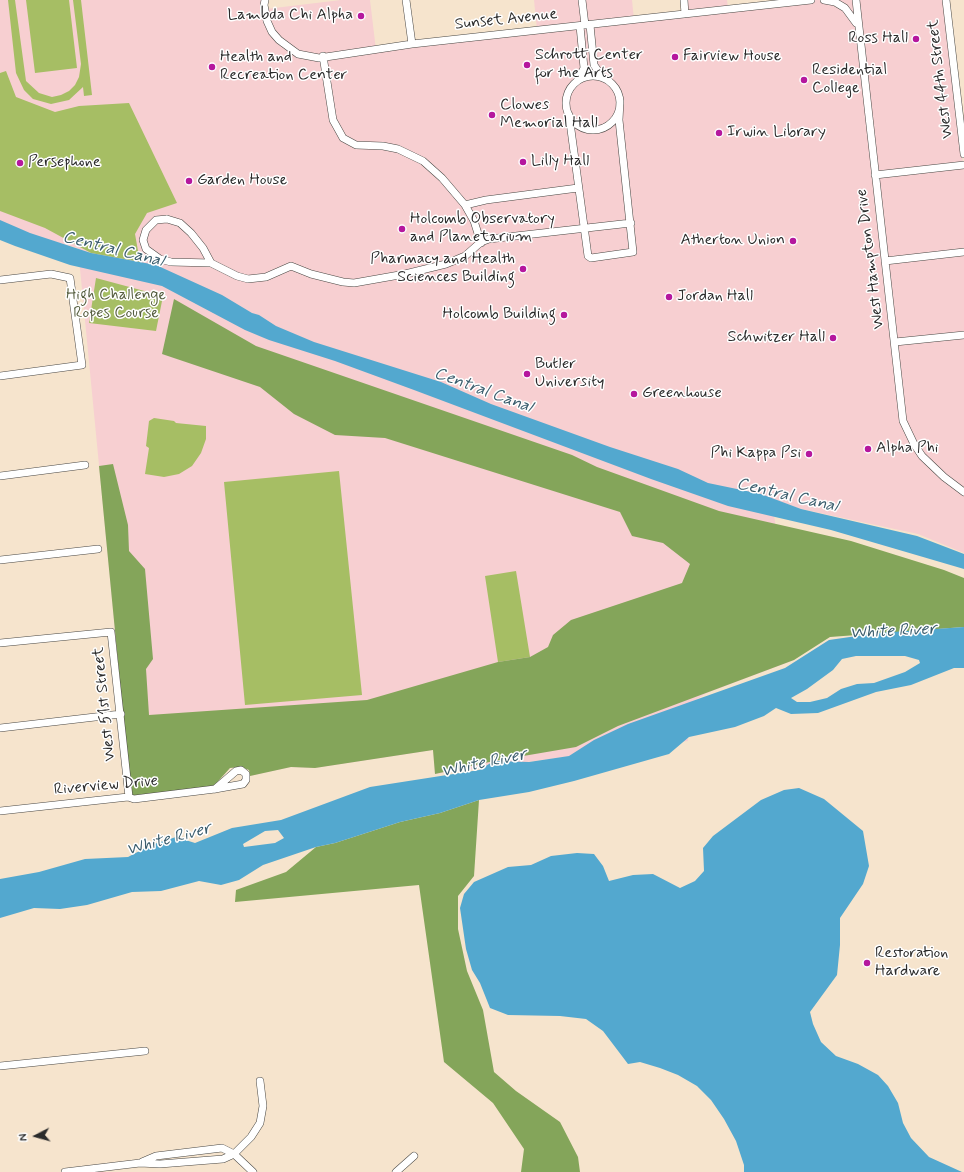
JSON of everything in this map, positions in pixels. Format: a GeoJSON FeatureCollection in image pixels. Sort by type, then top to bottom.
{"type":"FeatureCollection","features":[{"type":"Feature","properties":{"kind":"street","name":"Sunset Avenue"},"geometry":{"type":"LineString","coordinates":[[266,0],[269,20],[281,37],[293,46],[324,56],[412,44],[685,14],[773,2],[810,0]]}},
{"type":"Feature","properties":{"kind":"street"},"geometry":{"type":"LineString","coordinates":[[406,0],[412,44]]}},
{"type":"Feature","properties":{"kind":"street"},"geometry":{"type":"LineString","coordinates":[[582,0],[585,25],[594,65],[596,70],[603,78],[616,88],[620,101],[619,120],[633,252],[591,258],[587,255],[567,107],[567,98],[570,89],[582,75],[584,68],[585,25]]}},
{"type":"Feature","properties":{"kind":"street"},"geometry":{"type":"LineString","coordinates":[[684,0],[685,14]]}},
{"type":"Feature","properties":{"kind":"street"},"geometry":{"type":"LineString","coordinates":[[824,0],[835,2],[845,8],[854,18],[859,31]]}},
{"type":"Feature","properties":{"kind":"street","name":"West Hampton Drive"},"geometry":{"type":"LineString","coordinates":[[856,0],[902,410],[908,434],[922,456],[944,477],[964,492]]}},
{"type":"Feature","properties":{"kind":"street","name":"West 44th Street"},"geometry":{"type":"LineString","coordinates":[[946,0],[964,154]]}},
{"type":"Feature","properties":{"kind":"street"},"geometry":{"type":"LineString","coordinates":[[324,56],[333,120],[343,138],[356,145],[387,146],[402,150],[418,157],[439,175],[465,205],[474,221],[481,243]]}},
{"type":"Feature","properties":{"kind":"street"},"geometry":{"type":"LineString","coordinates":[[576,82],[587,77],[603,78]]}},
{"type":"Feature","properties":{"kind":"street"},"geometry":{"type":"LineString","coordinates":[[569,115],[581,127],[597,130],[605,128],[617,117],[620,101]]}},
{"type":"Feature","properties":{"kind":"street"},"geometry":{"type":"LineString","coordinates":[[875,175],[964,164]]}},
{"type":"Feature","properties":{"kind":"street"},"geometry":{"type":"LineString","coordinates":[[465,205],[486,200],[578,188]]}},
{"type":"Feature","properties":{"kind":"street"},"geometry":{"type":"LineString","coordinates":[[211,263],[195,237],[185,227],[175,221],[164,219],[156,220],[149,226],[144,234],[143,240],[145,247],[160,259],[174,262],[211,263],[237,276],[248,279],[266,277],[292,266],[311,274],[350,283],[440,266],[465,256],[481,243],[491,239],[631,223]]}},
{"type":"Feature","properties":{"kind":"street"},"geometry":{"type":"LineString","coordinates":[[885,261],[964,252]]}},
{"type":"Feature","properties":{"kind":"street"},"geometry":{"type":"LineString","coordinates":[[0,280],[51,274],[70,278],[82,365],[0,376]]}},
{"type":"Feature","properties":{"kind":"street"},"geometry":{"type":"LineString","coordinates":[[895,342],[964,335]]}},
{"type":"Feature","properties":{"kind":"street"},"geometry":{"type":"LineString","coordinates":[[0,476],[85,465]]}},
{"type":"Feature","properties":{"kind":"street"},"geometry":{"type":"LineString","coordinates":[[0,560],[98,549]]}},
{"type":"Feature","properties":{"kind":"street","name":"West 51st Street"},"geometry":{"type":"LineString","coordinates":[[0,643],[111,632],[129,797]]}},
{"type":"Feature","properties":{"kind":"street"},"geometry":{"type":"LineString","coordinates":[[0,728],[121,714]]}},
{"type":"Feature","properties":{"kind":"street","name":"Riverview Drive"},"geometry":{"type":"LineString","coordinates":[[0,811],[129,797],[134,799],[215,789]]}},
{"type":"Feature","properties":{"kind":"street"},"geometry":{"type":"LineString","coordinates":[[0,1066],[145,1051]]}},
{"type":"Feature","properties":{"kind":"street"},"geometry":{"type":"LineString","coordinates":[[65,1172],[140,1163],[160,1164],[222,1159],[234,1154],[251,1137],[260,1123],[263,1106],[260,1081]]}},
{"type":"Feature","properties":{"kind":"street"},"geometry":{"type":"LineString","coordinates":[[140,1163],[156,1156],[222,1148],[234,1154],[253,1172]]}},
{"type":"Feature","properties":{"kind":"street"},"geometry":{"type":"LineString","coordinates":[[396,1172],[414,1156]]}},
{"type":"Feature","properties":{"kind":"shaded area","name":"Butler University"},"geometry":{"type":"Polygon","coordinates":[[[0,0],[264,0],[266,9],[341,0],[370,0],[376,50],[537,30],[534,0],[632,0],[634,20],[685,14],[684,0],[727,0],[728,9],[773,4],[773,0],[946,0],[964,172],[964,553],[918,534],[801,509],[772,500],[794,660],[707,693],[684,707],[688,741],[435,774],[433,750],[315,768],[291,767],[250,776],[249,770],[241,767],[230,768],[212,788],[131,796],[78,248],[31,236],[0,221],[0,0]]]}},
{"type":"Feature","properties":{"kind":"green space"},"geometry":{"type":"Polygon","coordinates":[[[8,0],[15,0],[26,81],[39,93],[52,97],[69,91],[75,85],[79,77],[81,64],[73,0],[81,0],[92,95],[84,96],[83,87],[69,100],[51,104],[33,99],[24,90],[16,73],[8,0]]]}},
{"type":"Feature","properties":{"kind":"green space"},"geometry":{"type":"Polygon","coordinates":[[[26,0],[69,0],[77,68],[35,73],[26,0]]]}},
{"type":"Feature","properties":{"kind":"green space"},"geometry":{"type":"Polygon","coordinates":[[[6,71],[16,97],[55,112],[79,106],[129,103],[177,203],[147,213],[135,234],[140,262],[91,253],[45,228],[0,211],[0,73],[6,71]]]}},
{"type":"Feature","properties":{"kind":"green space","name":"High Challenge Ropes Course"},"geometry":{"type":"Polygon","coordinates":[[[96,278],[163,296],[156,331],[89,323],[96,278]]]}},
{"type":"Feature","properties":{"kind":"green space"},"geometry":{"type":"Polygon","coordinates":[[[174,299],[256,346],[572,455],[597,467],[719,511],[851,541],[944,570],[964,578],[964,627],[830,637],[794,660],[618,726],[576,747],[494,761],[435,774],[433,750],[315,768],[291,767],[250,776],[249,770],[241,767],[230,768],[212,788],[131,796],[99,466],[113,464],[128,525],[129,551],[145,569],[153,659],[146,669],[149,715],[367,700],[498,662],[530,657],[548,647],[553,635],[571,620],[682,583],[690,564],[663,543],[632,536],[620,512],[385,438],[335,435],[294,414],[260,387],[162,354],[174,299]]]}},
{"type":"Feature","properties":{"kind":"green space"},"geometry":{"type":"Polygon","coordinates":[[[154,418],[174,421],[176,423],[206,426],[206,439],[201,453],[192,466],[179,474],[164,477],[145,474],[149,448],[146,446],[149,421],[154,418]]]}},
{"type":"Feature","properties":{"kind":"green space"},"geometry":{"type":"Polygon","coordinates":[[[339,471],[362,695],[245,705],[224,482],[339,471]]]}},
{"type":"Feature","properties":{"kind":"green space"},"geometry":{"type":"Polygon","coordinates":[[[516,571],[530,657],[498,662],[485,576],[516,571]]]}},
{"type":"Feature","properties":{"kind":"green space"},"geometry":{"type":"Polygon","coordinates":[[[479,800],[474,876],[458,896],[458,929],[467,971],[483,1010],[494,1072],[516,1091],[560,1122],[578,1157],[580,1172],[521,1172],[524,1149],[493,1103],[444,1062],[419,885],[235,902],[236,890],[286,872],[316,847],[335,843],[400,822],[440,813],[479,800]]]}},
{"type":"Feature","properties":{"kind":"water"},"geometry":{"type":"Polygon","coordinates":[[[0,220],[30,233],[91,253],[156,265],[222,295],[276,326],[314,342],[441,382],[491,404],[610,447],[678,469],[708,483],[761,494],[801,509],[917,536],[964,554],[964,569],[831,530],[728,506],[651,479],[335,361],[269,340],[245,330],[162,286],[70,265],[15,246],[0,240],[0,220]]]}},
{"type":"Feature","properties":{"kind":"water","name":"White River"},"geometry":{"type":"Polygon","coordinates":[[[964,627],[964,668],[954,668],[911,685],[876,692],[818,713],[791,714],[776,708],[764,716],[735,727],[689,737],[669,754],[574,781],[529,792],[479,800],[440,813],[400,822],[335,843],[316,847],[263,865],[239,880],[221,885],[199,881],[161,891],[132,892],[87,905],[60,909],[34,908],[0,918],[0,879],[39,872],[85,859],[128,857],[151,845],[176,837],[195,843],[232,828],[281,820],[370,787],[479,770],[494,761],[529,762],[569,756],[594,740],[628,724],[785,668],[829,640],[878,633],[964,627]],[[856,656],[842,659],[833,670],[807,689],[791,698],[797,702],[810,702],[827,698],[841,689],[857,684],[874,683],[905,672],[920,663],[919,660],[905,656],[856,656]],[[278,830],[265,831],[243,844],[244,847],[275,843],[284,838],[278,830]]]}},
{"type":"Feature","properties":{"kind":"water"},"geometry":{"type":"Polygon","coordinates":[[[799,788],[824,799],[863,831],[869,866],[863,884],[840,918],[840,945],[837,975],[810,1012],[813,1024],[821,1042],[836,1056],[858,1064],[878,1075],[888,1086],[898,1103],[903,1123],[911,1138],[929,1157],[962,1172],[744,1172],[744,1165],[736,1141],[724,1119],[711,1100],[697,1086],[678,1075],[660,1068],[640,1062],[628,1064],[603,1031],[586,1019],[560,1016],[508,1015],[490,1008],[480,983],[472,970],[466,949],[460,908],[464,894],[474,882],[508,867],[531,865],[551,856],[577,853],[594,854],[603,866],[609,881],[633,875],[653,874],[680,888],[695,881],[704,871],[703,848],[713,836],[761,800],[784,790],[799,788]]]}},
{"type":"Feature","properties":{"kind":"place","name":"Lambda Chi Alpha"},"geometry":{"type":"Point","coordinates":[361,16]}},
{"type":"Feature","properties":{"kind":"place","name":"Ross Hall"},"geometry":{"type":"Point","coordinates":[916,39]}},
{"type":"Feature","properties":{"kind":"place","name":"Fairview House"},"geometry":{"type":"Point","coordinates":[675,57]}},
{"type":"Feature","properties":{"kind":"place","name":"Schrott Center for the Arts"},"geometry":{"type":"Point","coordinates":[527,65]}},
{"type":"Feature","properties":{"kind":"place","name":"Health and Recreation Center"},"geometry":{"type":"Point","coordinates":[212,67]}},
{"type":"Feature","properties":{"kind":"place","name":"Residential College"},"geometry":{"type":"Point","coordinates":[804,80]}},
{"type":"Feature","properties":{"kind":"place","name":"Clowes Memorial Hall"},"geometry":{"type":"Point","coordinates":[492,115]}},
{"type":"Feature","properties":{"kind":"place","name":"Irwin Library"},"geometry":{"type":"Point","coordinates":[719,133]}},
{"type":"Feature","properties":{"kind":"place","name":"Lilly Hall"},"geometry":{"type":"Point","coordinates":[523,162]}},
{"type":"Feature","properties":{"kind":"place","name":"Persephone"},"geometry":{"type":"Point","coordinates":[20,163]}},
{"type":"Feature","properties":{"kind":"place","name":"Garden House"},"geometry":{"type":"Point","coordinates":[189,181]}},
{"type":"Feature","properties":{"kind":"place","name":"Holcomb Observatory and Planetarium"},"geometry":{"type":"Point","coordinates":[402,229]}},
{"type":"Feature","properties":{"kind":"place","name":"Atherton Union"},"geometry":{"type":"Point","coordinates":[793,241]}},
{"type":"Feature","properties":{"kind":"place","name":"Pharmacy and Health Sciences Building"},"geometry":{"type":"Point","coordinates":[523,269]}},
{"type":"Feature","properties":{"kind":"place","name":"Jordan Hall"},"geometry":{"type":"Point","coordinates":[669,297]}},
{"type":"Feature","properties":{"kind":"place","name":"Holcomb Building"},"geometry":{"type":"Point","coordinates":[564,315]}},
{"type":"Feature","properties":{"kind":"place","name":"Schwitzer Hall"},"geometry":{"type":"Point","coordinates":[833,338]}},
{"type":"Feature","properties":{"kind":"place","name":"Butler University"},"geometry":{"type":"Point","coordinates":[527,374]}},
{"type":"Feature","properties":{"kind":"place","name":"Greenhouse"},"geometry":{"type":"Point","coordinates":[634,394]}},
{"type":"Feature","properties":{"kind":"place","name":"Alpha Phi"},"geometry":{"type":"Point","coordinates":[868,449]}},
{"type":"Feature","properties":{"kind":"place","name":"Phi Kappa Psi"},"geometry":{"type":"Point","coordinates":[809,454]}},
{"type":"Feature","properties":{"kind":"place","name":"Restoration Hardware"},"geometry":{"type":"Point","coordinates":[867,963]}},
{"type":"Feature","properties":{"kind":"water label","name":"Central Canal"},"geometry":{"type":"Point","coordinates":[113,250]}},
{"type":"Feature","properties":{"kind":"water label","name":"Central Canal"},"geometry":{"type":"Point","coordinates":[483,391]}},
{"type":"Feature","properties":{"kind":"water label","name":"Central Canal"},"geometry":{"type":"Point","coordinates":[787,496]}}]}
